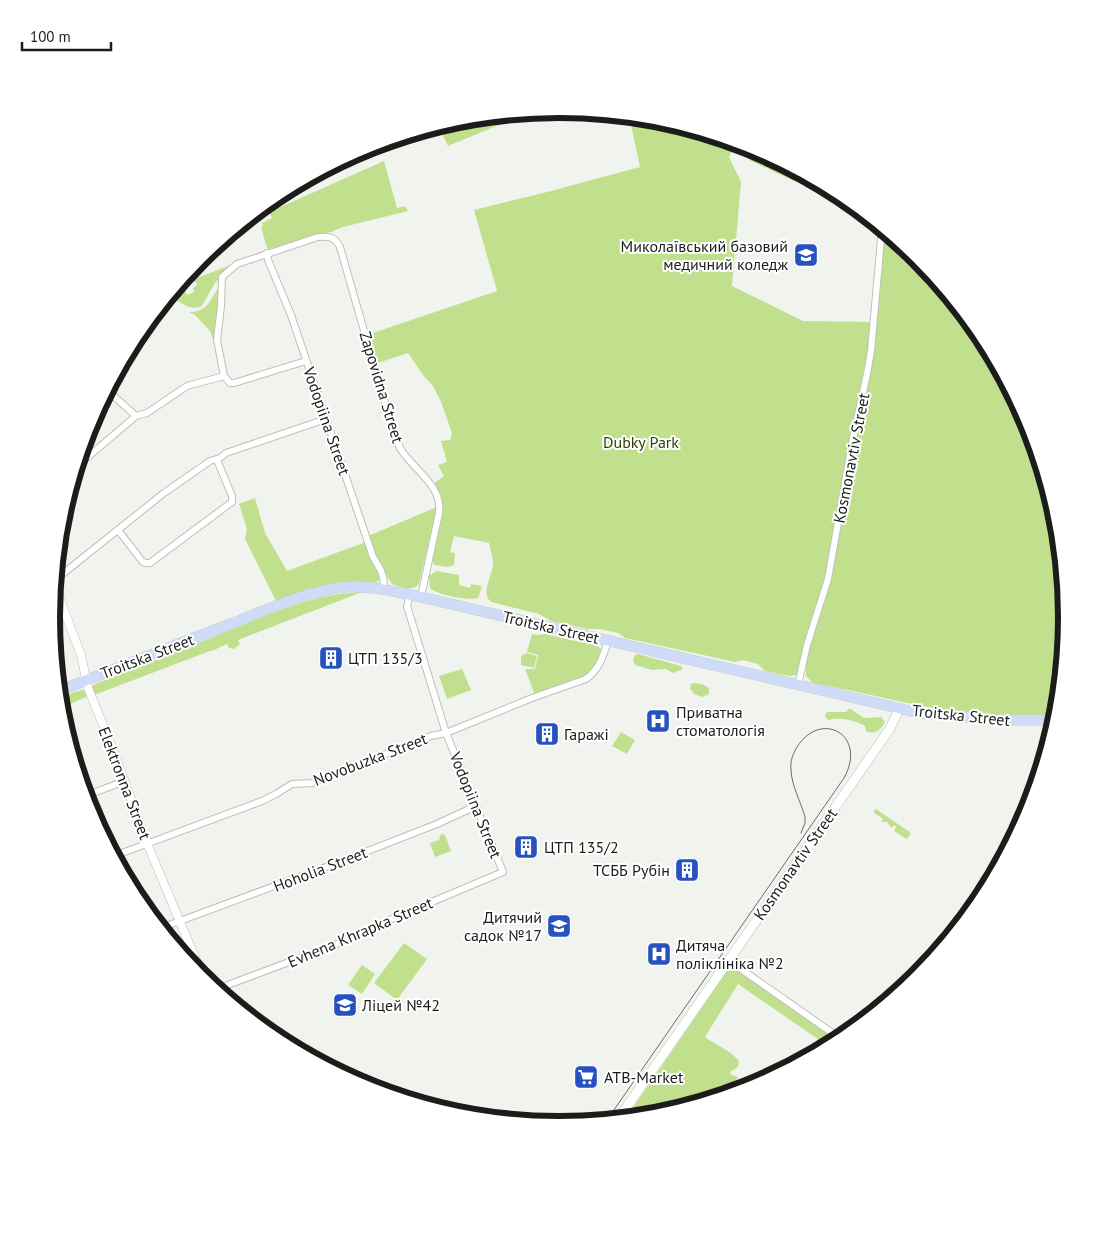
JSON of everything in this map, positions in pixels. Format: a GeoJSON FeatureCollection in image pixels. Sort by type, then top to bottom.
{"type":"FeatureCollection","features":[{"type":"Feature","properties":{"kind":"main road","name":"Troitska Street"},"geometry":{"type":"LineString","coordinates":[[65,689],[248,617],[315,593],[348,587],[384,589],[410,594],[900,708],[938,715],[1024,721],[1047,720]]}},
{"type":"Feature","properties":{"kind":"main road","name":"Kosmonavtiv Street"},"geometry":{"type":"LineString","coordinates":[[624,1111],[889,730],[900,708]]}},
{"type":"Feature","properties":{"kind":"street","name":"Zapovidna Street"},"geometry":{"type":"LineString","coordinates":[[224,376],[216,340],[221,306],[222,277],[230,268],[237,264],[267,253],[318,236],[334,238],[340,247],[380,390],[397,441],[405,456],[434,489],[439,501],[439,513],[421,597]]}},
{"type":"Feature","properties":{"kind":"street","name":"Kosmonavtiv Street"},"geometry":{"type":"LineString","coordinates":[[798,685],[807,645],[830,570],[853,438],[867,374],[871,351],[881,236]]}},
{"type":"Feature","properties":{"kind":"street","name":"Vodopiina Street"},"geometry":{"type":"LineString","coordinates":[[267,253],[373,557],[384,576],[384,589]]}},
{"type":"Feature","properties":{"kind":"street"},"geometry":{"type":"LineString","coordinates":[[85,459],[136,416],[147,413],[186,386],[224,376],[230,383],[234,384],[306,361]]}},
{"type":"Feature","properties":{"kind":"street"},"geometry":{"type":"LineString","coordinates":[[112,394],[136,416]]}},
{"type":"Feature","properties":{"kind":"street"},"geometry":{"type":"LineString","coordinates":[[62,575],[184,479],[210,461],[217,460],[226,453],[326,419]]}},
{"type":"Feature","properties":{"kind":"street"},"geometry":{"type":"LineString","coordinates":[[118,530],[142,561],[148,564],[230,505],[232,499],[217,460]]}},
{"type":"Feature","properties":{"kind":"street","name":"Vodopiina Street"},"geometry":{"type":"LineString","coordinates":[[410,594],[407,606],[446,732],[502,872]]}},
{"type":"Feature","properties":{"kind":"street","name":"Elektronna Street"},"geometry":{"type":"LineString","coordinates":[[60,601],[81,654],[88,688],[147,843],[195,958]]}},
{"type":"Feature","properties":{"kind":"street","name":"Novobuzka Street"},"geometry":{"type":"LineString","coordinates":[[120,854],[262,802],[292,784],[312,783],[431,736],[586,679],[601,664],[608,641]]}},
{"type":"Feature","properties":{"kind":"street"},"geometry":{"type":"LineString","coordinates":[[92,793],[125,781]]}},
{"type":"Feature","properties":{"kind":"street","name":"Hoholia Street"},"geometry":{"type":"LineString","coordinates":[[168,926],[342,861],[437,824],[476,806]]}},
{"type":"Feature","properties":{"kind":"street","name":"Evhena Khrapka Street"},"geometry":{"type":"LineString","coordinates":[[224,986],[345,941],[502,872]]}},
{"type":"Feature","properties":{"kind":"street"},"geometry":{"type":"LineString","coordinates":[[728,960],[833,1033]]}},
{"type":"Feature","properties":{"kind":"green space"},"geometry":{"type":"Polygon","coordinates":[[[510,121],[448,146],[441,132],[462,127],[510,121]]]}},
{"type":"Feature","properties":{"kind":"green space","name":"Dubky Park"},"geometry":{"type":"Polygon","coordinates":[[[627,122],[656,127],[733,149],[729,157],[741,182],[732,286],[803,321],[876,322],[884,238],[934,287],[974,339],[1007,396],[1020,426],[1032,456],[1048,519],[1054,551],[1058,616],[1054,682],[1048,716],[999,716],[942,710],[813,683],[806,676],[806,665],[796,675],[789,676],[765,671],[758,664],[742,660],[735,662],[625,638],[618,633],[600,629],[587,629],[551,621],[539,614],[491,602],[487,594],[493,563],[489,543],[454,536],[450,552],[455,553],[454,565],[447,567],[434,565],[432,558],[441,514],[433,484],[444,476],[438,465],[447,462],[441,441],[450,440],[452,433],[433,386],[408,353],[375,364],[367,335],[497,291],[474,210],[640,167],[631,125],[627,122]]]}},
{"type":"Feature","properties":{"kind":"green space"},"geometry":{"type":"Polygon","coordinates":[[[751,156],[796,177],[794,181],[749,160],[751,156]]]}},
{"type":"Feature","properties":{"kind":"green space"},"geometry":{"type":"Polygon","coordinates":[[[384,161],[397,208],[405,206],[408,211],[267,248],[261,227],[263,226],[262,223],[272,218],[269,212],[384,161]]]}},
{"type":"Feature","properties":{"kind":"green space"},"geometry":{"type":"Polygon","coordinates":[[[231,265],[215,283],[202,306],[198,308],[189,307],[175,298],[184,290],[187,295],[194,292],[193,288],[197,285],[194,279],[231,265]]]}},
{"type":"Feature","properties":{"kind":"green space"},"geometry":{"type":"Polygon","coordinates":[[[219,287],[217,352],[210,331],[195,315],[189,312],[195,312],[204,308],[219,287]]]}},
{"type":"Feature","properties":{"kind":"green space"},"geometry":{"type":"Polygon","coordinates":[[[255,498],[265,533],[287,571],[366,542],[381,578],[376,583],[349,582],[324,585],[276,601],[245,539],[247,529],[239,504],[255,498]]]}},
{"type":"Feature","properties":{"kind":"green space"},"geometry":{"type":"Polygon","coordinates":[[[437,507],[419,584],[410,588],[392,584],[378,561],[368,536],[437,507]]]}},
{"type":"Feature","properties":{"kind":"green space"},"geometry":{"type":"Polygon","coordinates":[[[436,571],[459,575],[459,585],[470,588],[471,584],[482,586],[478,598],[460,598],[434,591],[430,588],[429,576],[436,571]]]}},
{"type":"Feature","properties":{"kind":"green space"},"geometry":{"type":"Polygon","coordinates":[[[362,592],[238,640],[240,644],[234,649],[229,648],[227,644],[94,695],[91,687],[291,606],[326,596],[362,592]]]}},
{"type":"Feature","properties":{"kind":"green space"},"geometry":{"type":"Polygon","coordinates":[[[532,634],[545,634],[598,646],[601,649],[598,663],[588,675],[535,695],[525,669],[535,669],[538,655],[527,652],[532,634]]]}},
{"type":"Feature","properties":{"kind":"green space"},"geometry":{"type":"Polygon","coordinates":[[[527,653],[537,656],[534,668],[521,665],[521,656],[527,653]]]}},
{"type":"Feature","properties":{"kind":"green space"},"geometry":{"type":"Polygon","coordinates":[[[638,654],[681,666],[683,669],[673,673],[666,669],[652,670],[635,665],[633,660],[635,655],[638,654]]]}},
{"type":"Feature","properties":{"kind":"green space"},"geometry":{"type":"Polygon","coordinates":[[[462,669],[471,690],[447,699],[439,676],[462,669]]]}},
{"type":"Feature","properties":{"kind":"green space"},"geometry":{"type":"Polygon","coordinates":[[[691,684],[702,684],[709,688],[709,694],[702,697],[694,694],[690,688],[691,684]]]}},
{"type":"Feature","properties":{"kind":"green space"},"geometry":{"type":"Polygon","coordinates":[[[84,690],[89,696],[68,705],[66,695],[84,690]]]}},
{"type":"Feature","properties":{"kind":"green space"},"geometry":{"type":"Polygon","coordinates":[[[849,709],[864,718],[881,717],[885,722],[880,729],[872,732],[866,731],[865,726],[856,722],[841,719],[828,720],[825,716],[827,712],[846,712],[849,709]]]}},
{"type":"Feature","properties":{"kind":"green space"},"geometry":{"type":"Polygon","coordinates":[[[621,732],[635,740],[627,754],[612,746],[621,732]]]}},
{"type":"Feature","properties":{"kind":"green space"},"geometry":{"type":"Polygon","coordinates":[[[876,809],[911,833],[907,839],[894,831],[896,827],[894,825],[891,828],[887,822],[881,822],[883,819],[873,812],[876,809]]]}},
{"type":"Feature","properties":{"kind":"green space"},"geometry":{"type":"Polygon","coordinates":[[[441,834],[445,835],[451,851],[435,857],[430,843],[439,840],[441,834]]]}},
{"type":"Feature","properties":{"kind":"green space"},"geometry":{"type":"Polygon","coordinates":[[[404,943],[427,959],[397,1000],[374,983],[404,943]]]}},
{"type":"Feature","properties":{"kind":"green space"},"geometry":{"type":"Polygon","coordinates":[[[362,965],[375,974],[362,994],[348,985],[362,965]]]}},
{"type":"Feature","properties":{"kind":"green space"},"geometry":{"type":"Polygon","coordinates":[[[731,969],[737,970],[829,1035],[821,1041],[738,984],[705,1037],[739,1061],[738,1067],[730,1072],[731,1075],[738,1077],[734,1084],[688,1098],[632,1110],[727,971],[731,969]]]}},
{"type":"Feature","properties":{"kind":"tram line"},"geometry":{"type":"LineString","coordinates":[[612,1112],[844,778],[850,763],[850,750],[846,739],[838,732],[829,729],[818,730],[807,736],[797,747],[792,758],[791,775],[805,817],[801,833]]}},
{"type":"Feature","properties":{"kind":"place","name":"Миколаївський базовий медичний коледж"},"geometry":{"type":"Point","coordinates":[806,255]}},
{"type":"Feature","properties":{"kind":"place","name":"ЦТП 135/3"},"geometry":{"type":"Point","coordinates":[331,658]}},
{"type":"Feature","properties":{"kind":"place","name":"Приватна стоматологія"},"geometry":{"type":"Point","coordinates":[658,721]}},
{"type":"Feature","properties":{"kind":"place","name":"Гаражі"},"geometry":{"type":"Point","coordinates":[547,734]}},
{"type":"Feature","properties":{"kind":"place","name":"ЦТП 135/2"},"geometry":{"type":"Point","coordinates":[526,847]}},
{"type":"Feature","properties":{"kind":"place","name":"ТСББ Рубін"},"geometry":{"type":"Point","coordinates":[687,870]}},
{"type":"Feature","properties":{"kind":"place","name":"Дитячий садок №17"},"geometry":{"type":"Point","coordinates":[559,926]}},
{"type":"Feature","properties":{"kind":"place","name":"Дитяча поліклініка №2"},"geometry":{"type":"Point","coordinates":[659,954]}},
{"type":"Feature","properties":{"kind":"place","name":"Ліцей №42"},"geometry":{"type":"Point","coordinates":[345,1005]}},
{"type":"Feature","properties":{"kind":"place","name":"ATB-Market"},"geometry":{"type":"Point","coordinates":[586,1077]}}]}
